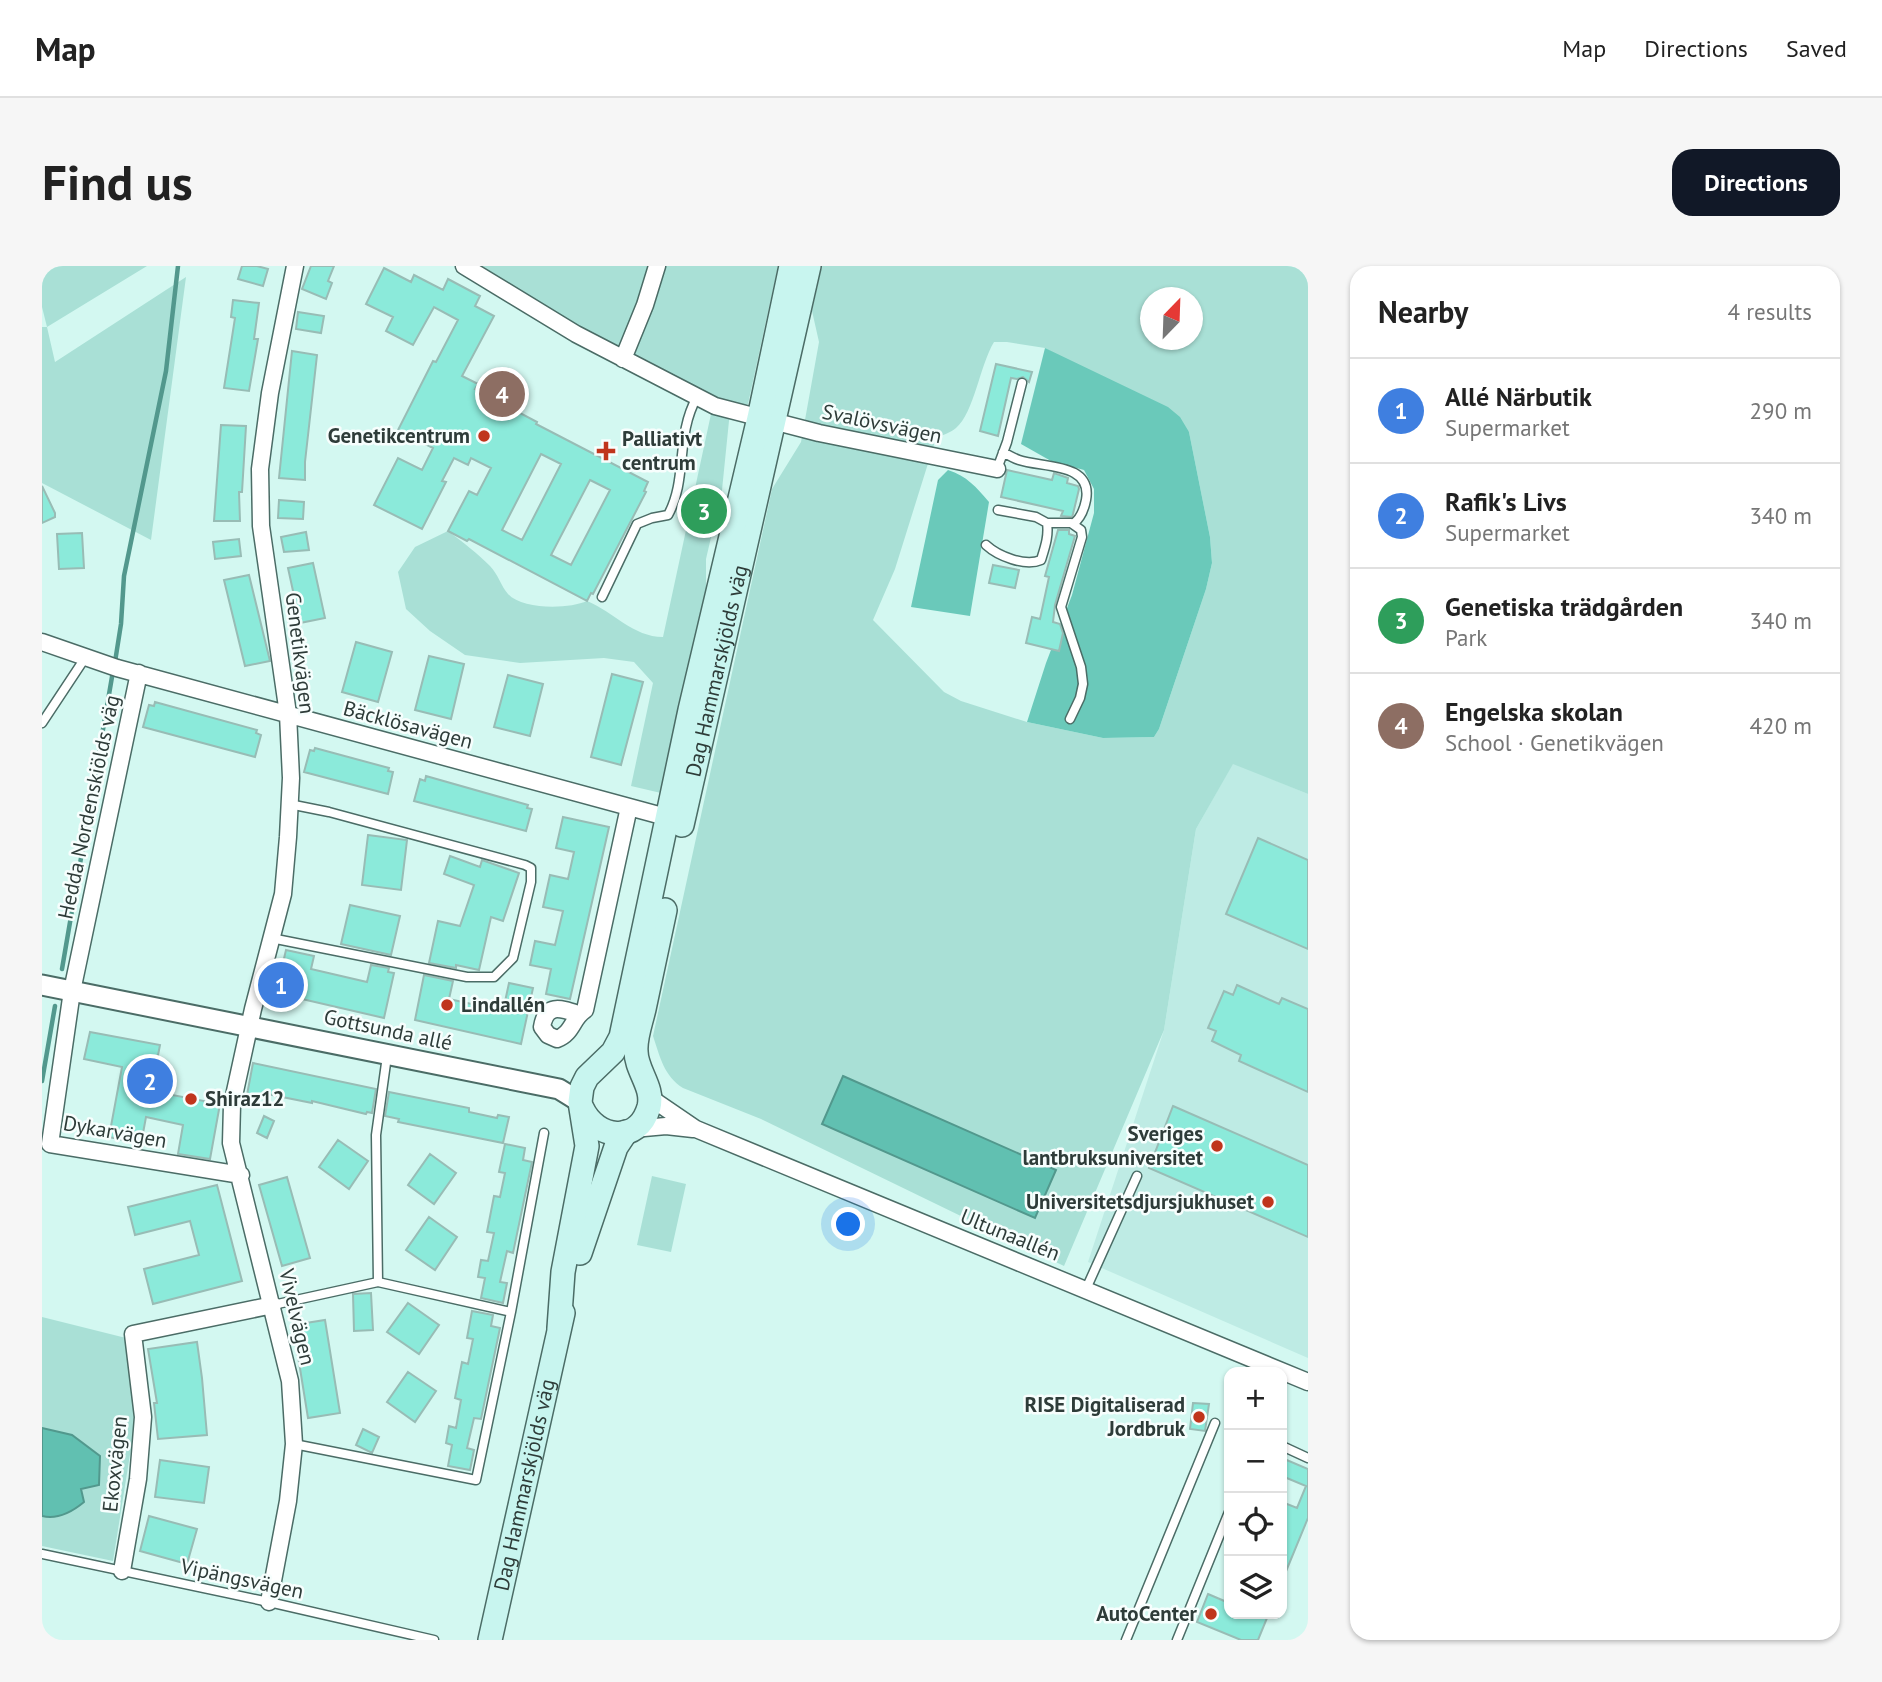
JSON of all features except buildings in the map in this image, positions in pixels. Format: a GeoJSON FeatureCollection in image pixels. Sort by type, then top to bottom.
{"type":"FeatureCollection","features":[{"type":"Feature","properties":{"kind":"main road","name":"Dag Hammarskjölds väg"},"geometry":{"type":"LineString","coordinates":[[766,420],[791,266]]}},
{"type":"Feature","properties":{"kind":"main road","name":"Dag Hammarskjölds väg"},"geometry":{"type":"LineString","coordinates":[[559,1328],[563,1272],[586,1153],[582,1087],[613,1052],[621,1037],[675,820],[766,420],[809,266]]}},
{"type":"Feature","properties":{"kind":"main road","name":"Dag Hammarskjölds väg"},"geometry":{"type":"LineString","coordinates":[[489,1640],[559,1328],[587,1231],[616,1147],[629,1130],[642,1121],[648,1110],[650,1100],[636,1051],[675,820]]}},
{"type":"Feature","properties":{"kind":"main road"},"geometry":{"type":"LineString","coordinates":[[592,1073],[608,1064],[623,1065],[634,1069],[646,1083]]}},
{"type":"Feature","properties":{"kind":"main road"},"geometry":{"type":"LineString","coordinates":[[581,1105],[587,1119],[596,1128],[607,1133],[629,1130]]}},
{"type":"Feature","properties":{"kind":"street","name":"Genetikvägen"},"geometry":{"type":"LineString","coordinates":[[247,1035],[283,894],[291,778],[288,714],[261,526],[260,468],[270,393],[295,266]]}},
{"type":"Feature","properties":{"kind":"street"},"geometry":{"type":"LineString","coordinates":[[464,266],[573,340],[614,359],[645,378],[715,406],[766,420]]}},
{"type":"Feature","properties":{"kind":"street"},"geometry":{"type":"LineString","coordinates":[[614,359],[645,305],[657,266]]}},
{"type":"Feature","properties":{"kind":"street","name":"Svalövsvägen"},"geometry":{"type":"LineString","coordinates":[[766,420],[997,469]]}},
{"type":"Feature","properties":{"kind":"street","name":"Bäcklösavägen"},"geometry":{"type":"LineString","coordinates":[[42,642],[113,666],[675,820]]}},
{"type":"Feature","properties":{"kind":"street","name":"Hedda Nordenskiölds väg"},"geometry":{"type":"LineString","coordinates":[[72,991],[139,673]]}},
{"type":"Feature","properties":{"kind":"street"},"geometry":{"type":"LineString","coordinates":[[578,1014],[585,1010],[629,807]]}},
{"type":"Feature","properties":{"kind":"street","name":"Gottsunda allé"},"geometry":{"type":"LineString","coordinates":[[42,985],[247,1035],[387,1053],[559,1089],[581,1105]]}},
{"type":"Feature","properties":{"kind":"street","name":"Dykarvägen"},"geometry":{"type":"LineString","coordinates":[[72,991],[46,1148],[241,1175]]}},
{"type":"Feature","properties":{"kind":"street","name":"Vivelvägen"},"geometry":{"type":"LineString","coordinates":[[247,1035],[232,1105],[231,1143],[290,1381],[294,1444],[288,1502],[269,1602]]}},
{"type":"Feature","properties":{"kind":"street"},"geometry":{"type":"LineString","coordinates":[[559,1089],[592,1073]]}},
{"type":"Feature","properties":{"kind":"street","name":"Ultunaallén"},"geometry":{"type":"LineString","coordinates":[[646,1083],[655,1101],[696,1129],[1086,1289],[1260,1367]]}},
{"type":"Feature","properties":{"kind":"street","name":"Ultunaallén"},"geometry":{"type":"LineString","coordinates":[[629,1130],[666,1126],[696,1129]]}},
{"type":"Feature","properties":{"kind":"street","name":"Ekoxvägen"},"geometry":{"type":"LineString","coordinates":[[122,1571],[138,1479],[143,1417],[133,1334],[273,1305]]}},
{"type":"Feature","properties":{"kind":"street","name":"Ultunaallén"},"geometry":{"type":"LineString","coordinates":[[1287,1378],[1308,1382]]}},
{"type":"Feature","properties":{"kind":"lane"},"geometry":{"type":"LineString","coordinates":[[997,469],[1021,383]]}},
{"type":"Feature","properties":{"kind":"lane"},"geometry":{"type":"LineString","coordinates":[[602,597],[637,524],[668,514],[674,504],[683,434],[687,416],[697,397]]}},
{"type":"Feature","properties":{"kind":"lane"},"geometry":{"type":"LineString","coordinates":[[1003,453],[1019,460],[1069,470],[1081,477],[1087,488],[1086,502],[1079,520],[1073,524]]}},
{"type":"Feature","properties":{"kind":"lane"},"geometry":{"type":"LineString","coordinates":[[998,510],[1036,517],[1047,523],[1073,524],[1081,530],[1082,537],[1061,607],[1078,658],[1083,684],[1070,719]]}},
{"type":"Feature","properties":{"kind":"lane"},"geometry":{"type":"LineString","coordinates":[[986,544],[999,555],[1037,562],[1041,560],[1045,545],[1047,523]]}},
{"type":"Feature","properties":{"kind":"lane"},"geometry":{"type":"LineString","coordinates":[[42,723],[85,658]]}},
{"type":"Feature","properties":{"kind":"lane"},"geometry":{"type":"LineString","coordinates":[[271,938],[467,977],[494,977],[513,958],[531,881],[531,869],[525,865],[329,812],[289,804]]}},
{"type":"Feature","properties":{"kind":"lane"},"geometry":{"type":"LineString","coordinates":[[378,1282],[376,1135],[387,1053]]}},
{"type":"Feature","properties":{"kind":"lane"},"geometry":{"type":"LineString","coordinates":[[294,1444],[476,1480],[544,1133]]}},
{"type":"Feature","properties":{"kind":"lane"},"geometry":{"type":"LineString","coordinates":[[1086,1289],[1137,1176]]}},
{"type":"Feature","properties":{"kind":"lane"},"geometry":{"type":"LineString","coordinates":[[273,1305],[378,1282],[511,1312]]}},
{"type":"Feature","properties":{"kind":"lane"},"geometry":{"type":"LineString","coordinates":[[1126,1640],[1215,1423]]}},
{"type":"Feature","properties":{"kind":"lane"},"geometry":{"type":"LineString","coordinates":[[1287,1448],[1308,1458]]}},
{"type":"Feature","properties":{"kind":"lane"},"geometry":{"type":"LineString","coordinates":[[1177,1640],[1224,1524]]}},
{"type":"Feature","properties":{"kind":"lane","name":"Vipängsvägen"},"geometry":{"type":"LineString","coordinates":[[42,1554],[434,1640]]}},
{"type":"Feature","properties":{"kind":"shaded area"},"geometry":{"type":"Polygon","coordinates":[[[42,266],[147,266],[47,327],[42,307],[42,266]]]}},
{"type":"Feature","properties":{"kind":"shaded area"},"geometry":{"type":"Polygon","coordinates":[[[464,266],[778,266],[748,404],[730,411],[722,490],[706,559],[706,593],[661,793],[631,786],[653,683],[634,662],[604,658],[520,663],[465,655],[430,631],[406,609],[398,572],[415,547],[448,531],[490,566],[508,594],[515,599],[546,606],[569,606],[587,601],[633,629],[663,637],[711,414],[715,406],[464,266]]]}},
{"type":"Feature","properties":{"kind":"shaded area"},"geometry":{"type":"Polygon","coordinates":[[[822,266],[1308,266],[1308,794],[1233,764],[1196,829],[1164,1030],[1064,1266],[761,1119],[683,1088],[667,1072],[653,1036],[772,489],[801,442],[819,342],[812,311],[822,266]],[[994,342],[962,421],[954,430],[936,438],[895,569],[873,620],[944,692],[961,701],[1027,722],[1103,738],[1154,737],[1206,589],[1212,563],[1210,537],[1189,432],[1045,348],[994,342]]]}},
{"type":"Feature","properties":{"kind":"shaded area"},"geometry":{"type":"Polygon","coordinates":[[[186,277],[151,540],[42,483],[42,327],[47,327],[55,362],[186,277]]]}},
{"type":"Feature","properties":{"kind":"shaded area"},"geometry":{"type":"Polygon","coordinates":[[[1045,348],[1168,407],[1180,417],[1189,432],[1210,537],[1212,563],[1206,589],[1154,737],[1103,738],[1027,722],[1072,595],[1094,513],[1094,489],[1084,470],[1051,461],[1021,444],[1045,348]]]}},
{"type":"Feature","properties":{"kind":"shaded area"},"geometry":{"type":"Polygon","coordinates":[[[948,470],[966,479],[989,502],[970,616],[911,607],[938,480],[948,470]]]}},
{"type":"Feature","properties":{"kind":"shaded area","name":"Sveriges lantbruksuniversitet"},"geometry":{"type":"Polygon","coordinates":[[[1233,763],[1308,794],[1308,1358],[1088,1262],[1164,1030],[1196,829],[1233,763]]]}},
{"type":"Feature","properties":{"kind":"shaded area"},"geometry":{"type":"Polygon","coordinates":[[[843,1076],[1056,1170],[1035,1218],[822,1124],[843,1076]]]}},
{"type":"Feature","properties":{"kind":"shaded area"},"geometry":{"type":"Polygon","coordinates":[[[652,1176],[686,1184],[671,1252],[637,1245],[652,1176]]]}},
{"type":"Feature","properties":{"kind":"shaded area"},"geometry":{"type":"Polygon","coordinates":[[[42,1317],[126,1338],[136,1417],[113,1561],[42,1546],[42,1317]]]}},
{"type":"Feature","properties":{"kind":"shaded area"},"geometry":{"type":"Polygon","coordinates":[[[42,1428],[72,1435],[100,1456],[99,1485],[81,1489],[84,1502],[70,1512],[54,1517],[42,1516],[42,1428]]]}},
{"type":"Feature","properties":{"kind":"waterway"},"geometry":{"type":"LineString","coordinates":[[115,662],[124,576],[166,371],[178,266]]}},
{"type":"Feature","properties":{"kind":"waterway"},"geometry":{"type":"LineString","coordinates":[[62,969],[113,671]]}},
{"type":"Feature","properties":{"kind":"waterway"},"geometry":{"type":"LineString","coordinates":[[42,1081],[55,1006]]}},
{"type":"Feature","properties":{"kind":"place","name":"Engelska skolan"},"geometry":{"type":"Point","coordinates":[502,394]}},
{"type":"Feature","properties":{"kind":"place","name":"Genetikcentrum"},"geometry":{"type":"Point","coordinates":[484,436]}},
{"type":"Feature","properties":{"kind":"place","name":"Palliativt centrum"},"geometry":{"type":"Point","coordinates":[606,451]}},
{"type":"Feature","properties":{"kind":"place","name":"Genetiska trädgården"},"geometry":{"type":"Point","coordinates":[704,511]}},
{"type":"Feature","properties":{"kind":"place","name":"Allé Närbutik"},"geometry":{"type":"Point","coordinates":[281,985]}},
{"type":"Feature","properties":{"kind":"place","name":"Lindallén"},"geometry":{"type":"Point","coordinates":[447,1005]}},
{"type":"Feature","properties":{"kind":"place","name":"Rafik's Livs"},"geometry":{"type":"Point","coordinates":[150,1081]}},
{"type":"Feature","properties":{"kind":"place","name":"Shiraz12"},"geometry":{"type":"Point","coordinates":[191,1099]}},
{"type":"Feature","properties":{"kind":"place","name":"Sveriges lantbruksuniversitet"},"geometry":{"type":"Point","coordinates":[1217,1146]}},
{"type":"Feature","properties":{"kind":"place","name":"Universitetsdjursjukhuset"},"geometry":{"type":"Point","coordinates":[1268,1202]}},
{"type":"Feature","properties":{"kind":"place","name":"RISE Digitaliserad Jordbruk"},"geometry":{"type":"Point","coordinates":[1199,1417]}},
{"type":"Feature","properties":{"kind":"place","name":"AutoCenter"},"geometry":{"type":"Point","coordinates":[1211,1614]}}]}
